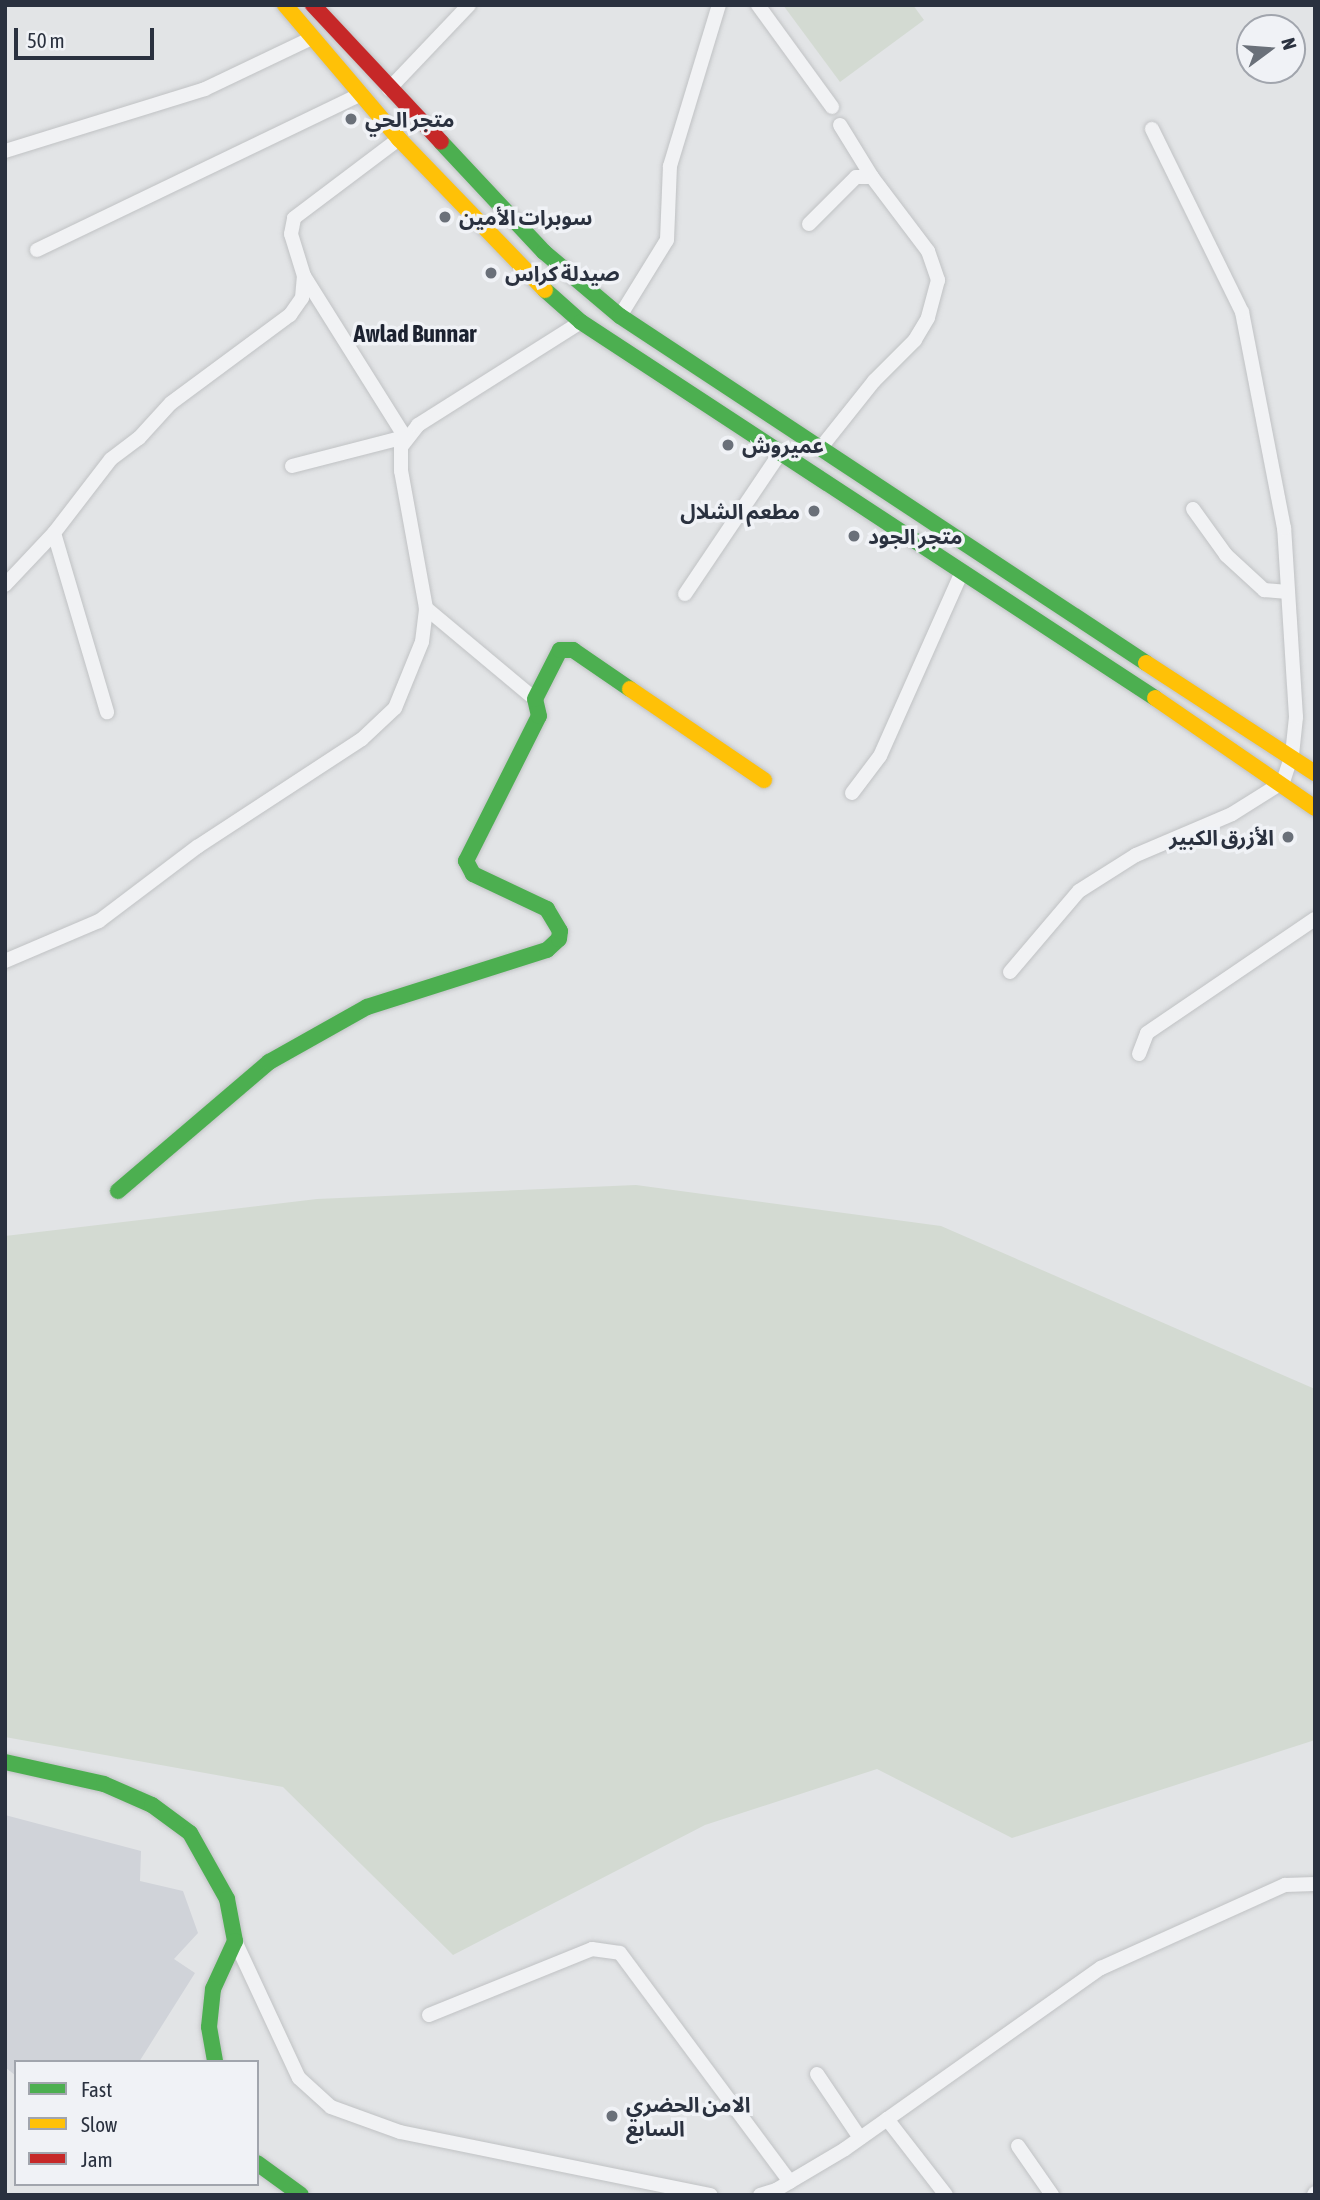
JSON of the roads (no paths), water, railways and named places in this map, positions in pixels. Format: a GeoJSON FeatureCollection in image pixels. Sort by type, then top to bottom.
{"type":"FeatureCollection","features":[{"type":"Feature","properties":{"kind":"main road"},"geometry":{"type":"LineString","coordinates":[[285,5],[310,39],[399,139],[523,270],[580,321],[1283,782],[1315,808]]}},
{"type":"Feature","properties":{"kind":"main road"},"geometry":{"type":"LineString","coordinates":[[313,5],[544,253],[620,316],[819,450],[1292,755],[1315,773]]}},
{"type":"Feature","properties":{"kind":"main road"},"geometry":{"type":"LineString","coordinates":[[118,1191],[269,1062],[367,1007],[555,944],[560,931],[547,909],[473,874],[466,861],[539,716],[535,699],[552,662],[566,648],[764,780]]}},
{"type":"Feature","properties":{"kind":"main road"},"geometry":{"type":"LineString","coordinates":[[5,1762],[104,1784],[152,1805],[190,1833],[227,1899],[234,1941],[214,1989],[209,2027],[215,2060]]}},
{"type":"Feature","properties":{"kind":"main road"},"geometry":{"type":"LineString","coordinates":[[259,2164],[301,2195]]}},
{"type":"Feature","properties":{"kind":"street"},"geometry":{"type":"LineString","coordinates":[[389,89],[469,5]]}},
{"type":"Feature","properties":{"kind":"street"},"geometry":{"type":"LineString","coordinates":[[620,316],[667,240],[670,166],[719,5]]}},
{"type":"Feature","properties":{"kind":"street"},"geometry":{"type":"LineString","coordinates":[[758,5],[832,107]]}},
{"type":"Feature","properties":{"kind":"street"},"geometry":{"type":"LineString","coordinates":[[5,151],[205,89],[310,39]]}},
{"type":"Feature","properties":{"kind":"street"},"geometry":{"type":"LineString","coordinates":[[37,250],[361,94]]}},
{"type":"Feature","properties":{"kind":"street"},"geometry":{"type":"LineString","coordinates":[[819,450],[874,381],[915,340],[936,295],[938,280],[928,251],[872,177],[839,125]]}},
{"type":"Feature","properties":{"kind":"street"},"geometry":{"type":"LineString","coordinates":[[1010,972],[1079,891],[1136,855],[1232,814],[1283,782],[1292,755],[1296,717],[1284,528],[1241,312],[1152,129]]}},
{"type":"Feature","properties":{"kind":"street"},"geometry":{"type":"LineString","coordinates":[[5,961],[99,921],[197,847],[362,739],[394,708],[422,642],[426,608],[401,471],[405,437],[304,276],[291,234],[294,218],[399,139]]}},
{"type":"Feature","properties":{"kind":"street"},"geometry":{"type":"LineString","coordinates":[[809,224],[856,177],[872,177]]}},
{"type":"Feature","properties":{"kind":"street"},"geometry":{"type":"LineString","coordinates":[[5,585],[54,533],[111,458],[139,438],[171,403],[290,315],[302,298],[304,276]]}},
{"type":"Feature","properties":{"kind":"street"},"geometry":{"type":"LineString","coordinates":[[292,466],[405,437],[580,321]]}},
{"type":"Feature","properties":{"kind":"street"},"geometry":{"type":"LineString","coordinates":[[685,594],[780,453]]}},
{"type":"Feature","properties":{"kind":"street"},"geometry":{"type":"LineString","coordinates":[[1193,509],[1226,555],[1264,590],[1288,592]]}},
{"type":"Feature","properties":{"kind":"street"},"geometry":{"type":"LineString","coordinates":[[54,533],[107,712]]}},
{"type":"Feature","properties":{"kind":"street"},"geometry":{"type":"LineString","coordinates":[[852,793],[880,756],[962,572]]}},
{"type":"Feature","properties":{"kind":"street"},"geometry":{"type":"LineString","coordinates":[[426,608],[535,699]]}},
{"type":"Feature","properties":{"kind":"street"},"geometry":{"type":"LineString","coordinates":[[1139,1054],[1147,1033],[1315,919]]}},
{"type":"Feature","properties":{"kind":"street"},"geometry":{"type":"LineString","coordinates":[[760,2195],[790,2182],[860,2138],[1101,1968],[1285,1885],[1315,1884]]}},
{"type":"Feature","properties":{"kind":"street"},"geometry":{"type":"LineString","coordinates":[[234,1941],[299,2078],[331,2107],[400,2132],[711,2195]]}},
{"type":"Feature","properties":{"kind":"street"},"geometry":{"type":"LineString","coordinates":[[429,2015],[592,1949],[620,1953],[790,2182]]}},
{"type":"Feature","properties":{"kind":"street"},"geometry":{"type":"LineString","coordinates":[[817,2074],[860,2138]]}},
{"type":"Feature","properties":{"kind":"street"},"geometry":{"type":"LineString","coordinates":[[887,2119],[946,2195]]}},
{"type":"Feature","properties":{"kind":"street"},"geometry":{"type":"LineString","coordinates":[[1018,2146],[1052,2195]]}},
{"type":"Feature","properties":{"kind":"place","name":"متجر الحي"},"geometry":{"type":"Point","coordinates":[351,119]}},
{"type":"Feature","properties":{"kind":"place","name":"سوبرات الأمين"},"geometry":{"type":"Point","coordinates":[445,217]}},
{"type":"Feature","properties":{"kind":"place","name":"صيدلة كراس"},"geometry":{"type":"Point","coordinates":[491,273]}},
{"type":"Feature","properties":{"kind":"place","name":"عميروش"},"geometry":{"type":"Point","coordinates":[728,445]}},
{"type":"Feature","properties":{"kind":"place","name":"مطعم الشلال"},"geometry":{"type":"Point","coordinates":[814,511]}},
{"type":"Feature","properties":{"kind":"place","name":"متجر الجود"},"geometry":{"type":"Point","coordinates":[854,536]}},
{"type":"Feature","properties":{"kind":"place","name":"الأزرق الكبير"},"geometry":{"type":"Point","coordinates":[1288,837]}},
{"type":"Feature","properties":{"kind":"place","name":"الامن الحضري السابع"},"geometry":{"type":"Point","coordinates":[612,2116]}},
{"type":"Feature","properties":{"kind":"district","name":"Awlad Bunnar"},"geometry":{"type":"Point","coordinates":[415,334]}}]}
